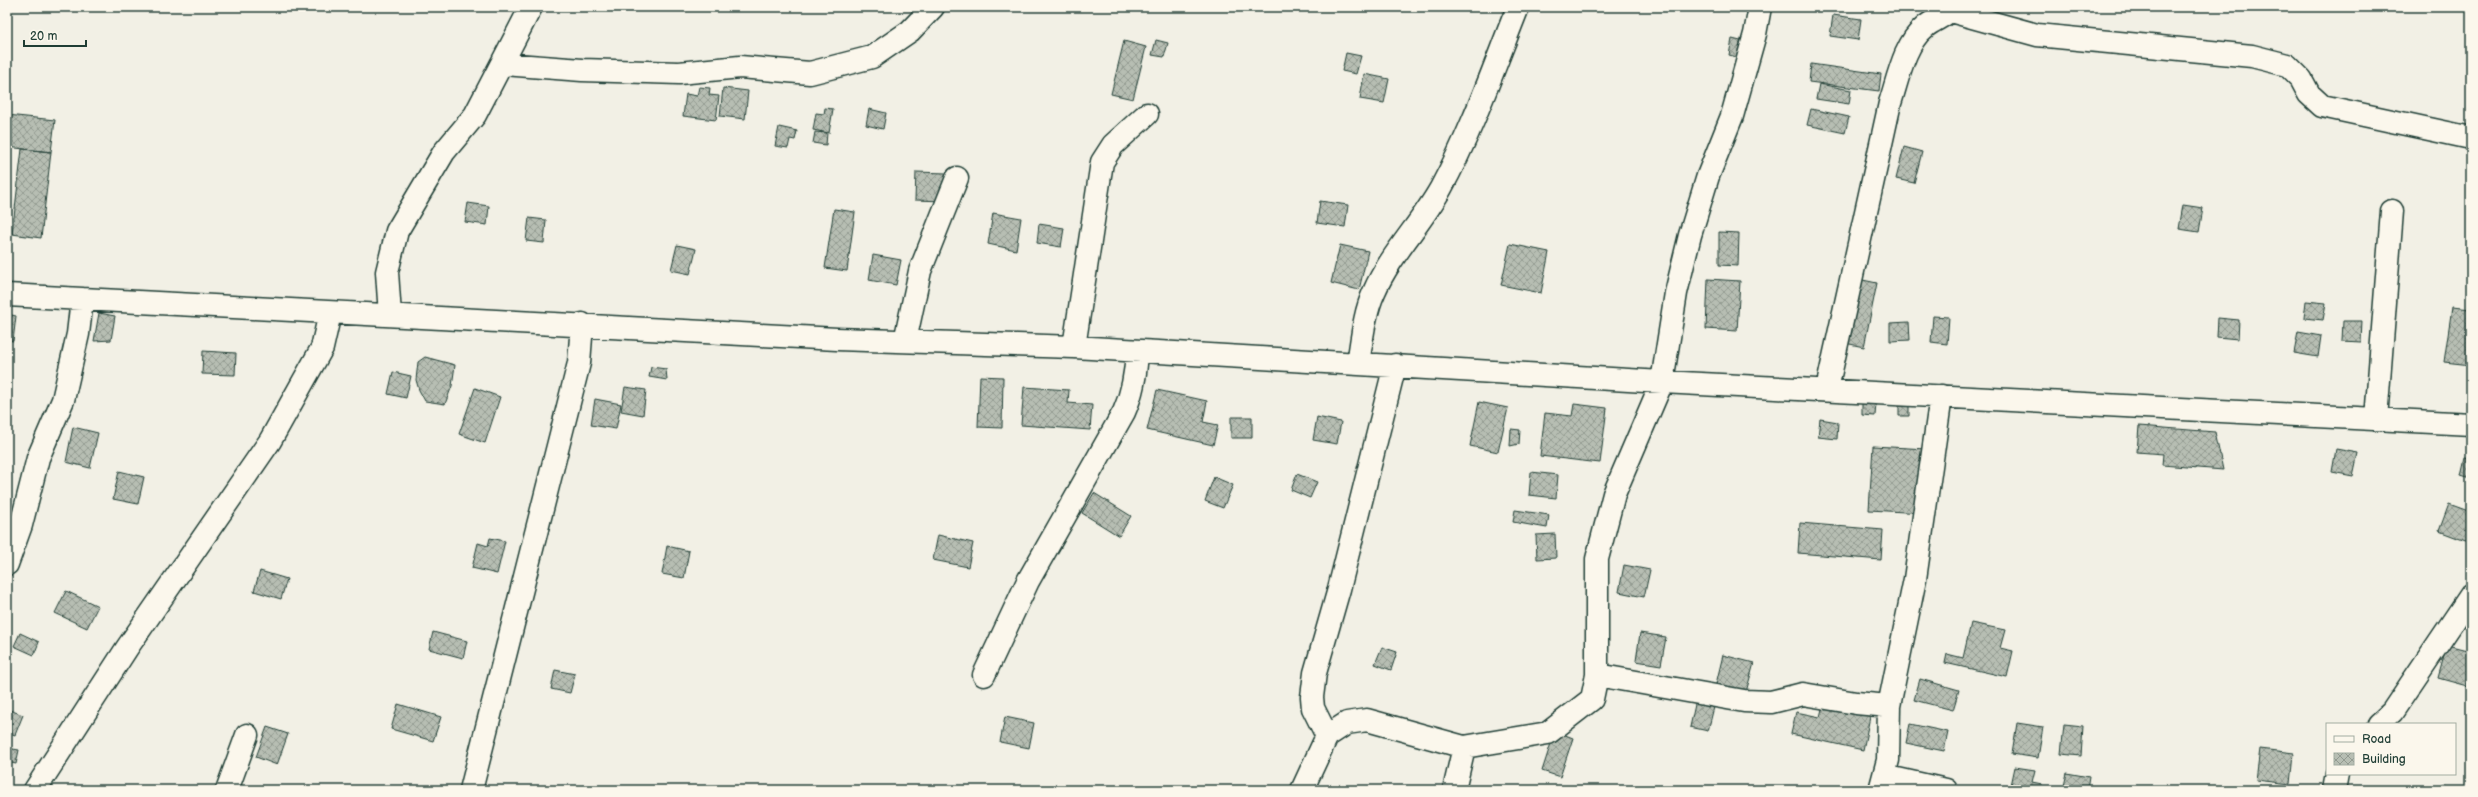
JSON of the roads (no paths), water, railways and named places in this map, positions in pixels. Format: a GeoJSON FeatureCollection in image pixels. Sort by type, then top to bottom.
{"type":"FeatureCollection","features":[{"type":"Feature","properties":{"kind":"street"},"geometry":{"type":"LineString","coordinates":[[390,315],[387,272],[397,231],[444,152],[475,115],[503,64],[531,7]]}},
{"type":"Feature","properties":{"kind":"street"},"geometry":{"type":"LineString","coordinates":[[503,64],[582,70],[679,73],[740,67],[810,73],[872,57],[910,31],[933,7]]}},
{"type":"Feature","properties":{"kind":"street"},"geometry":{"type":"LineString","coordinates":[[1358,363],[1366,316],[1373,293],[1381,277],[1441,187],[1481,100],[1518,7]]}},
{"type":"Feature","properties":{"kind":"street"},"geometry":{"type":"LineString","coordinates":[[1302,790],[1327,736],[1347,724],[1367,720],[1464,747],[1548,733],[1592,699],[1598,675],[1597,559],[1614,494],[1662,382],[1676,292],[1690,235],[1708,176],[1732,116],[1755,34],[1760,7]]}},
{"type":"Feature","properties":{"kind":"street"},"geometry":{"type":"LineString","coordinates":[[1826,390],[1890,103],[1904,60],[1924,27],[1952,9],[2037,35],[2252,56],[2287,65],[2301,79],[2310,94],[2322,106],[2471,138]]}},
{"type":"Feature","properties":{"kind":"street"},"geometry":{"type":"LineString","coordinates":[[1074,347],[1102,162],[1113,145],[1147,114]]}},
{"type":"Feature","properties":{"kind":"street"},"geometry":{"type":"LineString","coordinates":[[905,341],[920,271],[957,178]]}},
{"type":"Feature","properties":{"kind":"street"},"geometry":{"type":"LineString","coordinates":[[2376,419],[2392,211]]}},
{"type":"Feature","properties":{"kind":"street"},"geometry":{"type":"LineString","coordinates":[[7,295],[330,313],[582,324],[905,341],[1074,347],[1662,382],[2471,424]]}},
{"type":"Feature","properties":{"kind":"street"},"geometry":{"type":"LineString","coordinates":[[7,564],[21,525],[38,458],[63,400],[78,334],[82,299]]}},
{"type":"Feature","properties":{"kind":"street"},"geometry":{"type":"LineString","coordinates":[[35,790],[127,648],[270,441],[322,348],[330,313]]}},
{"type":"Feature","properties":{"kind":"street"},"geometry":{"type":"LineString","coordinates":[[471,790],[580,363],[582,324]]}},
{"type":"Feature","properties":{"kind":"street"},"geometry":{"type":"LineString","coordinates":[[984,675],[1028,580],[1124,412],[1132,395],[1136,378],[1137,351]]}},
{"type":"Feature","properties":{"kind":"street"},"geometry":{"type":"LineString","coordinates":[[1327,736],[1313,708],[1312,696],[1315,673],[1339,589],[1396,365]]}},
{"type":"Feature","properties":{"kind":"street"},"geometry":{"type":"LineString","coordinates":[[1941,396],[1915,579],[1888,706],[1888,760],[1882,783],[1946,790]]}},
{"type":"Feature","properties":{"kind":"street"},"geometry":{"type":"LineString","coordinates":[[2380,723],[2392,712],[2471,595]]}},
{"type":"Feature","properties":{"kind":"street"},"geometry":{"type":"LineString","coordinates":[[1598,675],[1744,701],[1771,702],[1803,694],[1856,703],[1888,706]]}},
{"type":"Feature","properties":{"kind":"street"},"geometry":{"type":"LineString","coordinates":[[227,790],[247,735]]}},
{"type":"Feature","properties":{"kind":"street"},"geometry":{"type":"LineString","coordinates":[[1454,790],[1464,747]]}},
{"type":"Feature","properties":{"kind":"street"},"geometry":{"type":"LineString","coordinates":[[2334,790],[2337,775]]}}]}
